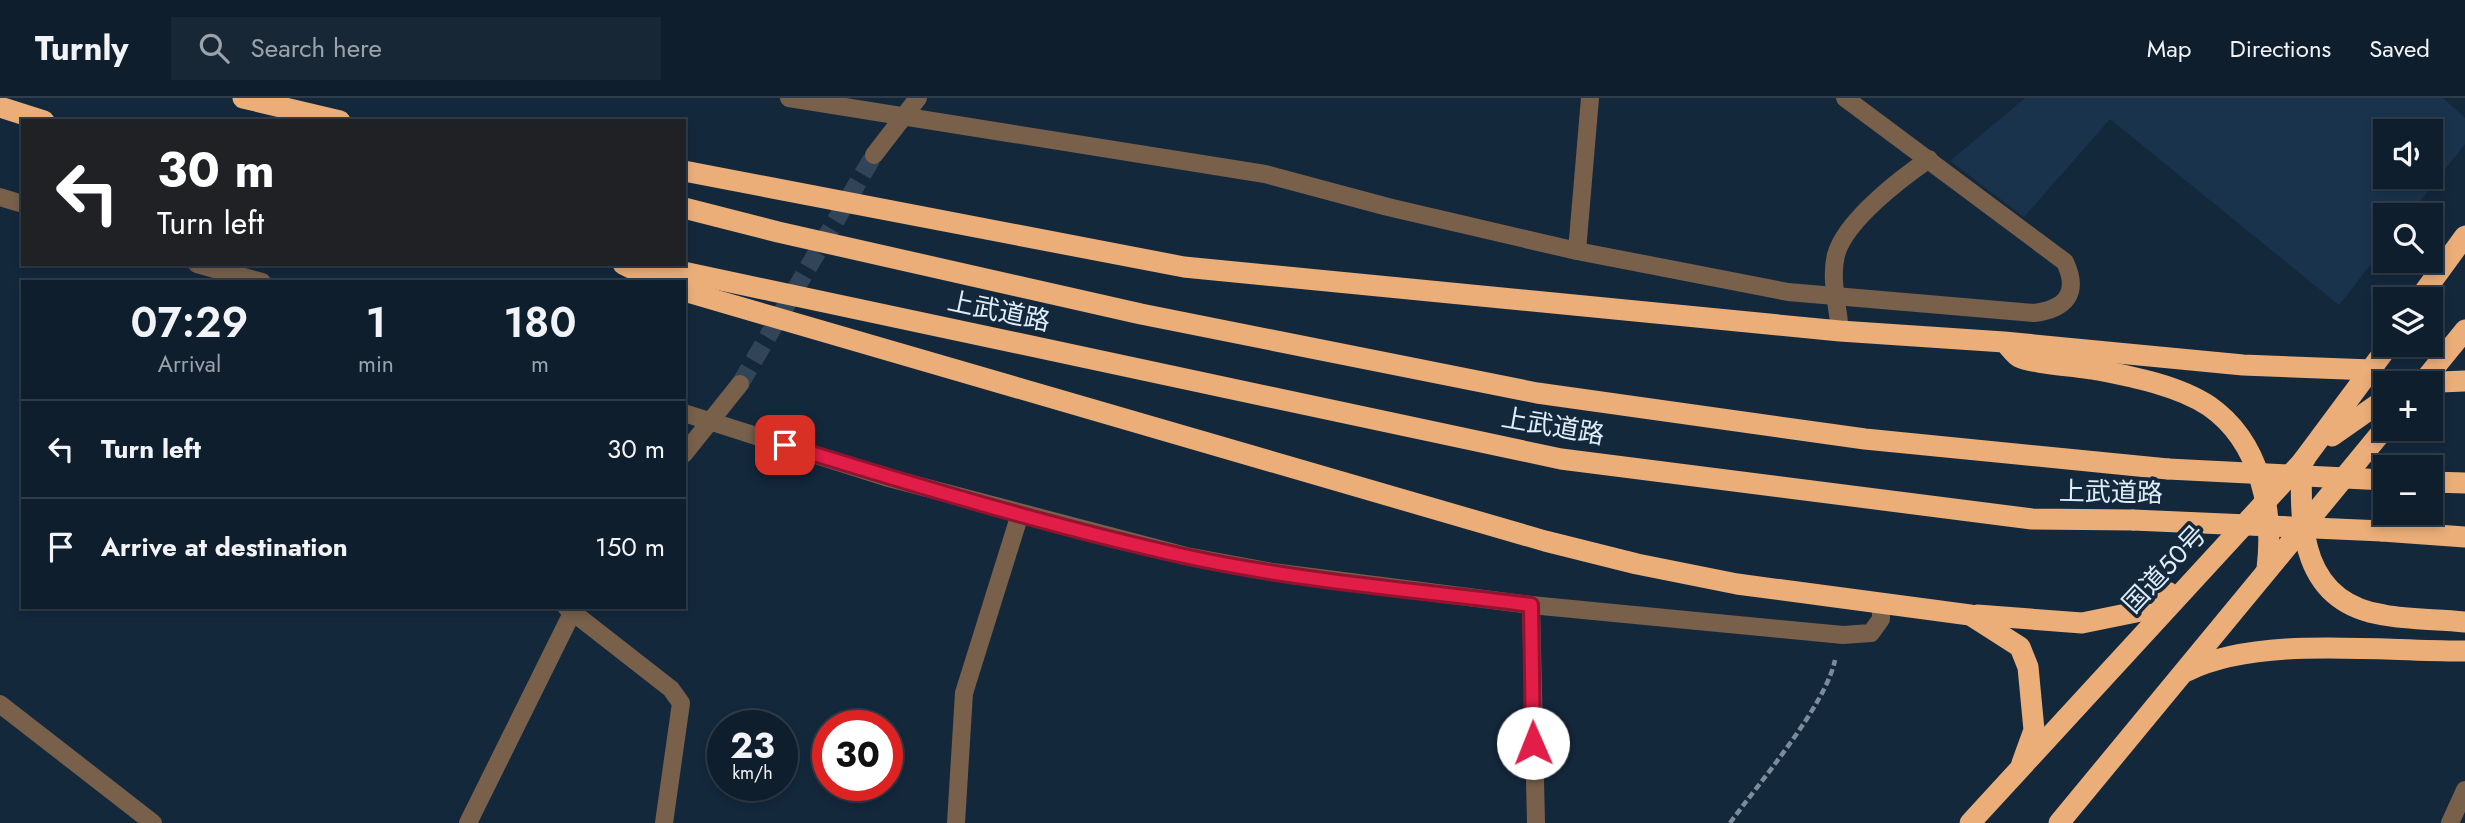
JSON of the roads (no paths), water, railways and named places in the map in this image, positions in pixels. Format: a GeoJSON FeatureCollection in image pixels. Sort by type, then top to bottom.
{"type":"FeatureCollection","features":[{"type":"Feature","properties":{"kind":"highway"},"geometry":{"type":"LineString","coordinates":[[243,98],[332,119]]}},
{"type":"Feature","properties":{"kind":"highway"},"geometry":{"type":"LineString","coordinates":[[0,107],[38,119]]}},
{"type":"Feature","properties":{"kind":"highway"},"geometry":{"type":"LineString","coordinates":[[686,171],[1184,267],[1840,331],[2004,342],[2243,365],[2372,370]]}},
{"type":"Feature","properties":{"kind":"highway","name":"上武道路"},"geometry":{"type":"LineString","coordinates":[[686,209],[778,232],[1141,314],[1537,393],[1865,439],[2168,469],[2373,479]]}},
{"type":"Feature","properties":{"kind":"highway"},"geometry":{"type":"LineString","coordinates":[[2428,287],[2465,236]]}},
{"type":"Feature","properties":{"kind":"highway"},"geometry":{"type":"LineString","coordinates":[[628,266],[655,280]]}},
{"type":"Feature","properties":{"kind":"highway","name":"上武道路"},"geometry":{"type":"LineString","coordinates":[[655,266],[1562,459],[2032,519],[2133,520],[2465,537]]}},
{"type":"Feature","properties":{"kind":"highway"},"geometry":{"type":"LineString","coordinates":[[686,292],[1545,541],[1637,565],[1737,584],[1970,615],[2082,623],[2141,611],[2206,564]]}},
{"type":"Feature","properties":{"kind":"highway"},"geometry":{"type":"LineString","coordinates":[[2430,371],[2465,330]]}},
{"type":"Feature","properties":{"kind":"highway"},"geometry":{"type":"LineString","coordinates":[[2004,342],[2020,358],[2130,378],[2171,390],[2209,406],[2222,418],[2248,452],[2267,498],[2271,538],[2267,569]]}},
{"type":"Feature","properties":{"kind":"highway","name":"国道50号"},"geometry":{"type":"LineString","coordinates":[[1970,823],[2022,763],[2302,462],[2381,357]]}},
{"type":"Feature","properties":{"kind":"highway"},"geometry":{"type":"LineString","coordinates":[[2443,382],[2465,381]]}},
{"type":"Feature","properties":{"kind":"highway"},"geometry":{"type":"LineString","coordinates":[[2373,407],[2337,431],[2302,462],[2300,503],[2311,560],[2323,585],[2342,600],[2382,615],[2465,622]]}},
{"type":"Feature","properties":{"kind":"highway"},"geometry":{"type":"LineString","coordinates":[[2059,823],[2374,441]]}},
{"type":"Feature","properties":{"kind":"highway"},"geometry":{"type":"LineString","coordinates":[[2443,482],[2465,482]]}},
{"type":"Feature","properties":{"kind":"highway"},"geometry":{"type":"LineString","coordinates":[[1970,615],[2020,646],[2028,667],[2034,730],[2022,763]]}},
{"type":"Feature","properties":{"kind":"highway"},"geometry":{"type":"LineString","coordinates":[[2182,674],[2209,661],[2269,651],[2465,651]]}},
{"type":"Feature","properties":{"kind":"street"},"geometry":{"type":"LineString","coordinates":[[789,98],[1265,174],[1388,207],[1577,251],[1788,292],[2034,313],[2052,311],[2067,299],[2072,277],[2065,262],[1845,98]]}},
{"type":"Feature","properties":{"kind":"street"},"geometry":{"type":"LineString","coordinates":[[874,155],[918,98]]}},
{"type":"Feature","properties":{"kind":"street"},"geometry":{"type":"LineString","coordinates":[[1577,251],[1590,98]]}},
{"type":"Feature","properties":{"kind":"street"},"geometry":{"type":"LineString","coordinates":[[1840,331],[1835,265],[1842,241],[1854,224],[1907,174],[1929,159]]}},
{"type":"Feature","properties":{"kind":"street"},"geometry":{"type":"LineString","coordinates":[[0,197],[21,204]]}},
{"type":"Feature","properties":{"kind":"street"},"geometry":{"type":"LineString","coordinates":[[198,271],[250,280]]}},
{"type":"Feature","properties":{"kind":"street"},"geometry":{"type":"LineString","coordinates":[[686,451],[740,384]]}},
{"type":"Feature","properties":{"kind":"street"},"geometry":{"type":"LineString","coordinates":[[686,414],[885,477],[1020,514],[1198,559],[1272,572],[1531,605],[1843,635],[1871,633],[1881,619],[1881,604]]}},
{"type":"Feature","properties":{"kind":"street"},"geometry":{"type":"LineString","coordinates":[[956,823],[964,694],[1020,514]]}},
{"type":"Feature","properties":{"kind":"street"},"geometry":{"type":"LineString","coordinates":[[1531,605],[1536,823]]}},
{"type":"Feature","properties":{"kind":"street"},"geometry":{"type":"LineString","coordinates":[[468,823],[571,609],[671,689],[681,703],[664,823]]}},
{"type":"Feature","properties":{"kind":"street"},"geometry":{"type":"LineString","coordinates":[[0,704],[153,823]]}},
{"type":"Feature","properties":{"kind":"street"},"geometry":{"type":"LineString","coordinates":[[2450,823],[2465,790]]}},
{"type":"Feature","properties":{"kind":"tunnel"},"geometry":{"type":"LineString","coordinates":[[740,384],[874,155]]}}]}
